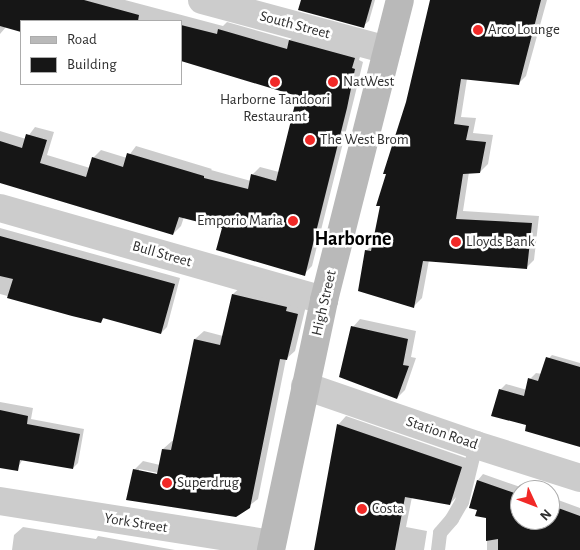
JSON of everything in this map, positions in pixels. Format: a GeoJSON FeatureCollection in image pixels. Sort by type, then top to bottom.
{"type":"FeatureCollection","features":[{"type":"Feature","properties":{"kind":"main road","name":"High Street"},"geometry":{"type":"LineString","coordinates":[[272,547],[324,300],[400,0]]}},
{"type":"Feature","properties":{"kind":"street","name":"South Street"},"geometry":{"type":"LineString","coordinates":[[202,0],[387,50]]}},
{"type":"Feature","properties":{"kind":"street","name":"Bull Street"},"geometry":{"type":"LineString","coordinates":[[0,208],[324,300]]}},
{"type":"Feature","properties":{"kind":"street","name":"Station Road"},"geometry":{"type":"LineString","coordinates":[[305,386],[476,445],[580,478]]}},
{"type":"Feature","properties":{"kind":"street","name":"York Street"},"geometry":{"type":"LineString","coordinates":[[0,500],[272,547]]}},
{"type":"Feature","properties":{"kind":"lane"},"geometry":{"type":"LineString","coordinates":[[438,550],[440,533],[452,519],[462,502],[476,445]]}},
{"type":"Feature","properties":{"kind":"building"},"geometry":{"type":"Polygon","coordinates":[[[0,0],[84,0],[139,15],[138,20],[20,20],[20,32],[0,26],[0,0]]]}},
{"type":"Feature","properties":{"kind":"building"},"geometry":{"type":"Polygon","coordinates":[[[301,0],[372,0],[364,28],[298,10],[301,0]]]}},
{"type":"Feature","properties":{"kind":"building"},"geometry":{"type":"Polygon","coordinates":[[[430,0],[541,0],[519,85],[461,79],[454,124],[469,126],[466,140],[486,142],[480,173],[463,174],[456,219],[532,223],[527,269],[423,261],[414,308],[358,291],[365,250],[371,251],[380,206],[376,206],[386,174],[383,174],[406,102],[430,0]]]}},
{"type":"Feature","properties":{"kind":"building"},"geometry":{"type":"Polygon","coordinates":[[[182,25],[217,34],[218,29],[287,49],[289,40],[355,58],[352,68],[355,69],[347,108],[305,276],[216,250],[222,228],[179,217],[173,235],[0,183],[0,141],[22,148],[26,134],[47,140],[40,163],[86,177],[92,157],[123,167],[127,153],[204,176],[204,178],[248,189],[251,174],[276,181],[297,96],[182,61],[182,25]]]}},
{"type":"Feature","properties":{"kind":"building"},"geometry":{"type":"Polygon","coordinates":[[[0,236],[175,284],[161,334],[103,318],[101,323],[7,298],[13,279],[0,276],[0,236]]]}},
{"type":"Feature","properties":{"kind":"building"},"geometry":{"type":"Polygon","coordinates":[[[232,294],[287,307],[286,311],[298,314],[287,360],[280,359],[250,508],[236,517],[126,500],[133,469],[157,474],[162,449],[171,450],[194,339],[220,345],[232,294]]]}},
{"type":"Feature","properties":{"kind":"building"},"geometry":{"type":"Polygon","coordinates":[[[351,326],[408,339],[403,365],[409,366],[397,399],[339,377],[351,326]]]}},
{"type":"Feature","properties":{"kind":"building"},"geometry":{"type":"Polygon","coordinates":[[[546,357],[580,367],[580,447],[525,431],[526,425],[491,416],[499,389],[524,396],[528,378],[538,381],[546,357]]]}},
{"type":"Feature","properties":{"kind":"building"},"geometry":{"type":"Polygon","coordinates":[[[0,410],[28,416],[27,424],[80,434],[73,469],[20,460],[18,471],[0,468],[0,410]]]}},
{"type":"Feature","properties":{"kind":"building"},"geometry":{"type":"Polygon","coordinates":[[[337,424],[462,467],[450,505],[405,497],[395,550],[314,550],[337,424]]]}},
{"type":"Feature","properties":{"kind":"building"},"geometry":{"type":"Polygon","coordinates":[[[477,480],[510,492],[510,530],[560,530],[560,509],[580,516],[580,550],[498,550],[498,539],[486,541],[486,518],[475,516],[477,510],[469,508],[477,480]]]}},
{"type":"Feature","properties":{"kind":"place","name":"Arco Lounge"},"geometry":{"type":"Point","coordinates":[478,30]}},
{"type":"Feature","properties":{"kind":"place","name":"Harborne Tandoori Restaurant"},"geometry":{"type":"Point","coordinates":[275,82]}},
{"type":"Feature","properties":{"kind":"place","name":"NatWest"},"geometry":{"type":"Point","coordinates":[333,82]}},
{"type":"Feature","properties":{"kind":"place","name":"The West Brom"},"geometry":{"type":"Point","coordinates":[310,140]}},
{"type":"Feature","properties":{"kind":"place","name":"Emporio Maria"},"geometry":{"type":"Point","coordinates":[293,221]}},
{"type":"Feature","properties":{"kind":"place","name":"Lloyds Bank"},"geometry":{"type":"Point","coordinates":[456,242]}},
{"type":"Feature","properties":{"kind":"place","name":"Superdrug"},"geometry":{"type":"Point","coordinates":[167,483]}},
{"type":"Feature","properties":{"kind":"place","name":"Costa"},"geometry":{"type":"Point","coordinates":[362,509]}},
{"type":"Feature","properties":{"kind":"district","name":"Harborne"},"geometry":{"type":"Point","coordinates":[353,239]}}]}
